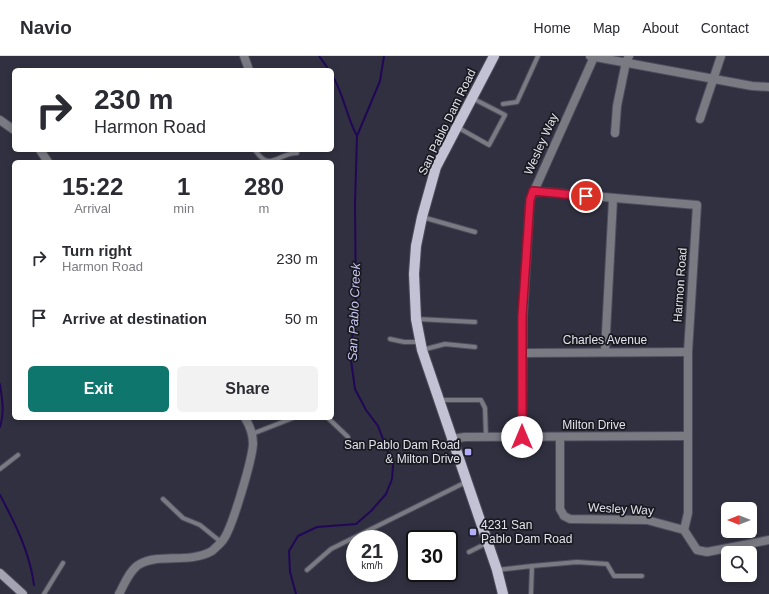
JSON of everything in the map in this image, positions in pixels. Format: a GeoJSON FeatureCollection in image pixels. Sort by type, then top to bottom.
{"type":"FeatureCollection","features":[{"type":"Feature","properties":{"kind":"main road","name":"San Pablo Dam Road"},"geometry":{"type":"LineString","coordinates":[[494,56],[436,167],[422,217],[414,274],[416,319],[421,346],[451,439],[497,570],[503,594]]}},
{"type":"Feature","properties":{"kind":"main road"},"geometry":{"type":"LineString","coordinates":[[0,573],[23,594]]}},
{"type":"Feature","properties":{"kind":"street"},"geometry":{"type":"LineString","coordinates":[[244,56],[248,68]]}},
{"type":"Feature","properties":{"kind":"street"},"geometry":{"type":"LineString","coordinates":[[592,56],[627,59],[752,86],[769,87]]}},
{"type":"Feature","properties":{"kind":"street","name":"Wesley Way"},"geometry":{"type":"LineString","coordinates":[[522,437],[525,272],[530,200],[592,56]]}},
{"type":"Feature","properties":{"kind":"street"},"geometry":{"type":"LineString","coordinates":[[700,119],[721,56]]}},
{"type":"Feature","properties":{"kind":"street"},"geometry":{"type":"LineString","coordinates":[[615,133],[617,106],[627,59]]}},
{"type":"Feature","properties":{"kind":"street"},"geometry":{"type":"LineString","coordinates":[[0,120],[12,129]]}},
{"type":"Feature","properties":{"kind":"street","name":"Harmon Road"},"geometry":{"type":"LineString","coordinates":[[533,191],[697,205],[688,352],[688,513],[684,530]]}},
{"type":"Feature","properties":{"kind":"street"},"geometry":{"type":"LineString","coordinates":[[605,352],[613,199]]}},
{"type":"Feature","properties":{"kind":"street","name":"Charles Avenue"},"geometry":{"type":"LineString","coordinates":[[523,353],[688,352]]}},
{"type":"Feature","properties":{"kind":"street"},"geometry":{"type":"LineString","coordinates":[[119,594],[139,564],[201,555],[212,550],[221,542],[230,528],[250,461],[253,444],[252,434],[246,420]]}},
{"type":"Feature","properties":{"kind":"street","name":"Milton Drive"},"geometry":{"type":"LineString","coordinates":[[451,439],[465,436],[688,436]]}},
{"type":"Feature","properties":{"kind":"street","name":"Wesley Way"},"geometry":{"type":"LineString","coordinates":[[560,437],[560,509],[564,516],[570,519],[647,520],[684,530]]}},
{"type":"Feature","properties":{"kind":"street"},"geometry":{"type":"LineString","coordinates":[[684,530],[697,550],[707,552],[769,540]]}},
{"type":"Feature","properties":{"kind":"lane"},"geometry":{"type":"LineString","coordinates":[[503,104],[516,102],[538,56]]}},
{"type":"Feature","properties":{"kind":"lane"},"geometry":{"type":"LineString","coordinates":[[456,127],[489,145],[493,139],[505,115],[472,98]]}},
{"type":"Feature","properties":{"kind":"lane"},"geometry":{"type":"LineString","coordinates":[[257,152],[266,160]]}},
{"type":"Feature","properties":{"kind":"lane"},"geometry":{"type":"LineString","coordinates":[[275,160],[288,154],[297,153]]}},
{"type":"Feature","properties":{"kind":"lane"},"geometry":{"type":"LineString","coordinates":[[422,217],[475,232]]}},
{"type":"Feature","properties":{"kind":"lane"},"geometry":{"type":"LineString","coordinates":[[416,319],[475,322]]}},
{"type":"Feature","properties":{"kind":"lane"},"geometry":{"type":"LineString","coordinates":[[390,339],[421,346],[445,344],[476,347]]}},
{"type":"Feature","properties":{"kind":"lane"},"geometry":{"type":"LineString","coordinates":[[438,400],[481,400],[485,408],[486,437]]}},
{"type":"Feature","properties":{"kind":"lane"},"geometry":{"type":"LineString","coordinates":[[252,434],[288,420]]}},
{"type":"Feature","properties":{"kind":"lane"},"geometry":{"type":"LineString","coordinates":[[330,420],[348,437]]}},
{"type":"Feature","properties":{"kind":"lane"},"geometry":{"type":"LineString","coordinates":[[0,469],[18,455]]}},
{"type":"Feature","properties":{"kind":"lane"},"geometry":{"type":"LineString","coordinates":[[307,570],[331,549],[466,482]]}},
{"type":"Feature","properties":{"kind":"lane"},"geometry":{"type":"LineString","coordinates":[[163,499],[183,518],[200,524],[221,542]]}},
{"type":"Feature","properties":{"kind":"lane"},"geometry":{"type":"LineString","coordinates":[[470,552],[488,543]]}},
{"type":"Feature","properties":{"kind":"lane"},"geometry":{"type":"LineString","coordinates":[[44,594],[63,562]]}},
{"type":"Feature","properties":{"kind":"lane"},"geometry":{"type":"LineString","coordinates":[[497,570],[577,562],[607,564],[614,576],[642,576]]}},
{"type":"Feature","properties":{"kind":"lane"},"geometry":{"type":"LineString","coordinates":[[531,594],[532,566]]}},
{"type":"Feature","properties":{"kind":"waterway"},"geometry":{"type":"LineString","coordinates":[[319,56],[328,68]]}},
{"type":"Feature","properties":{"kind":"waterway","name":"San Pablo Creek"},"geometry":{"type":"LineString","coordinates":[[296,594],[290,572],[289,551],[298,536],[317,527],[356,524],[371,511],[386,494],[392,479],[393,465],[378,426],[366,410],[355,389],[350,353],[356,307],[355,204],[357,136],[380,81],[384,56]]}},
{"type":"Feature","properties":{"kind":"waterway"},"geometry":{"type":"LineString","coordinates":[[334,78],[357,136]]}},
{"type":"Feature","properties":{"kind":"waterway"},"geometry":{"type":"LineString","coordinates":[[0,384],[3,411],[0,427]]}},
{"type":"Feature","properties":{"kind":"waterway"},"geometry":{"type":"LineString","coordinates":[[0,495],[16,527],[25,550],[34,585]]}},
{"type":"Feature","properties":{"kind":"place","name":"San Pablo Dam Road & Milton Drive"},"geometry":{"type":"Point","coordinates":[468,452]}},
{"type":"Feature","properties":{"kind":"place","name":"4231 San Pablo Dam Road"},"geometry":{"type":"Point","coordinates":[473,532]}},
{"type":"Feature","properties":{"kind":"route"},"geometry":{"type":"LineString","coordinates":[[522,437],[522,317],[530,200],[533,191],[586,196]]}}]}
